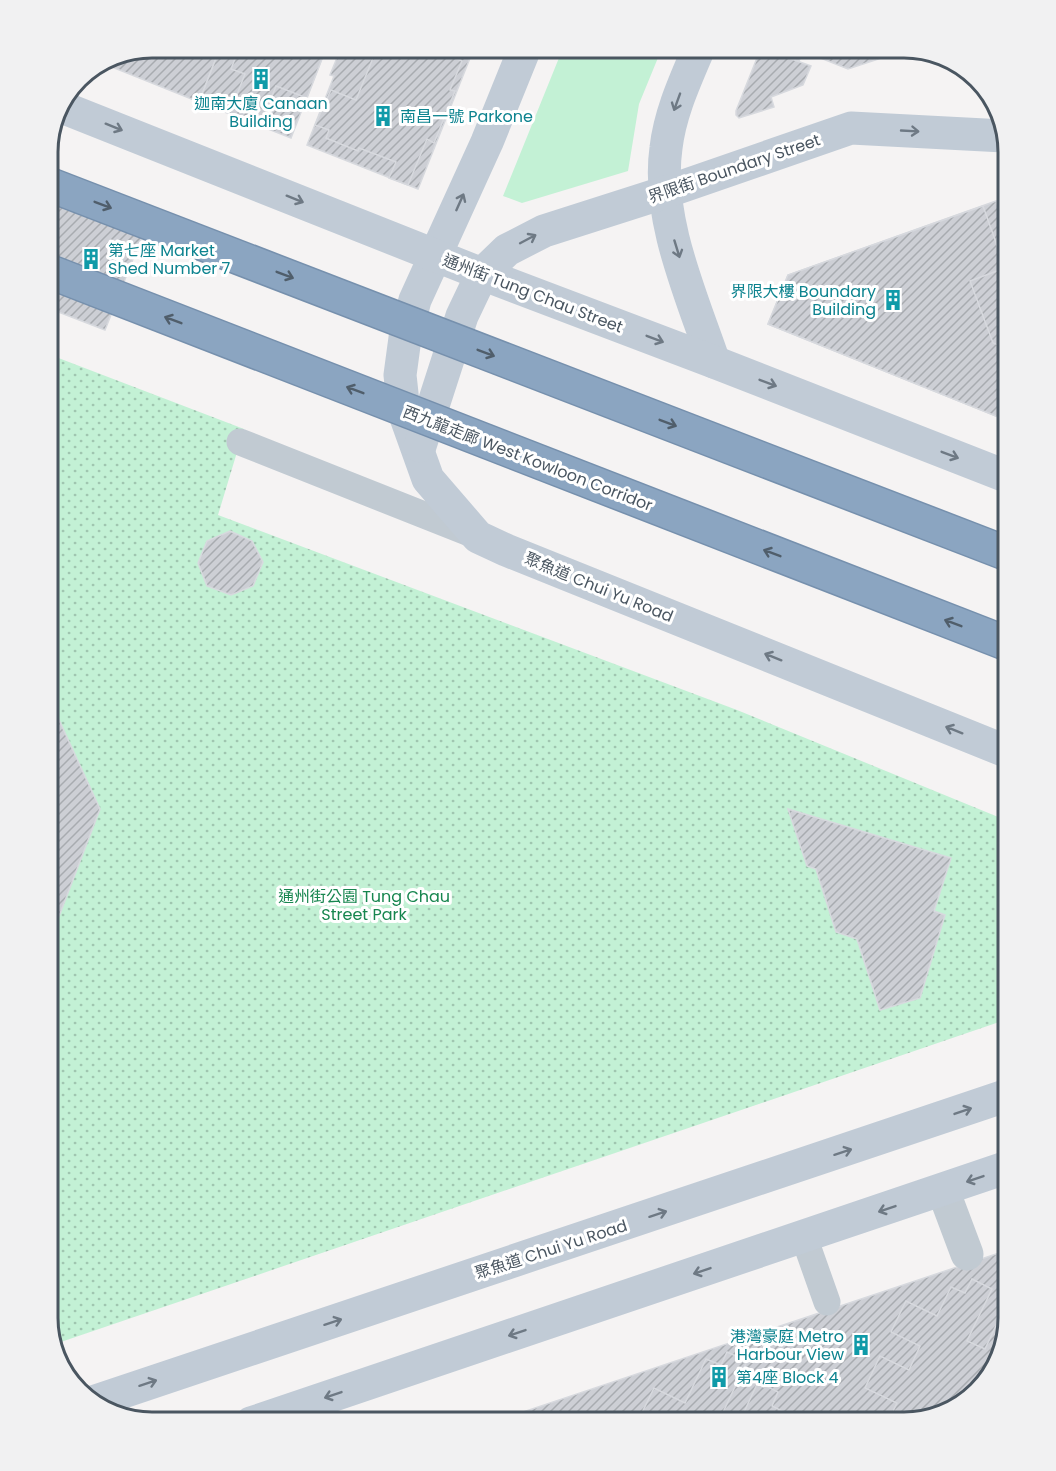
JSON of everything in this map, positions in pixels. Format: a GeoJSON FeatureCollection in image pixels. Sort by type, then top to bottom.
{"type":"FeatureCollection","features":[{"type":"Feature","properties":{"kind":"highway"},"geometry":{"type":"LineString","coordinates":[[59,188],[998,550]]}},
{"type":"Feature","properties":{"kind":"highway","name":"西九龍走廊 West Kowloon Corridor"},"geometry":{"type":"LineString","coordinates":[[59,275],[998,640]]}},
{"type":"Feature","properties":{"kind":"main road","name":"聚魚道 Chui Yu Road"},"geometry":{"type":"LineString","coordinates":[[521,58],[487,142],[415,300],[405,338],[400,375],[404,412],[428,478],[478,537],[517,555],[998,748]]}},
{"type":"Feature","properties":{"kind":"main road"},"geometry":{"type":"LineString","coordinates":[[695,59],[672,117],[665,150],[666,192],[672,232],[714,362]]}},
{"type":"Feature","properties":{"kind":"main road","name":"通州街 Tung Chau Street"},"geometry":{"type":"LineString","coordinates":[[69,110],[482,274],[998,473]]}},
{"type":"Feature","properties":{"kind":"main road","name":"界限街 Boundary Street"},"geometry":{"type":"LineString","coordinates":[[482,274],[507,250],[544,231],[666,192],[851,128],[996,136]]}},
{"type":"Feature","properties":{"kind":"main road"},"geometry":{"type":"LineString","coordinates":[[417,453],[462,316],[482,274]]}},
{"type":"Feature","properties":{"kind":"main road","name":"聚魚道 Chui Yu Road"},"geometry":{"type":"LineString","coordinates":[[103,1399],[998,1098]]}},
{"type":"Feature","properties":{"kind":"main road"},"geometry":{"type":"LineString","coordinates":[[284,1412],[998,1171]]}},
{"type":"Feature","properties":{"kind":"street"},"geometry":{"type":"LineString","coordinates":[[943,1190],[967,1254]]}},
{"type":"Feature","properties":{"kind":"lane"},"geometry":{"type":"LineString","coordinates":[[240,442],[478,537]]}},
{"type":"Feature","properties":{"kind":"lane"},"geometry":{"type":"LineString","coordinates":[[804,1237],[827,1302]]}},
{"type":"Feature","properties":{"kind":"green space"},"geometry":{"type":"Polygon","coordinates":[[[559,59],[658,59],[639,104],[628,171],[522,203],[503,196],[559,59]]]}},
{"type":"Feature","properties":{"kind":"green space","name":"通州街公園 Tung Chau Street Park"},"geometry":{"type":"Polygon","coordinates":[[[59,358],[244,429],[218,515],[737,710],[998,817],[998,1022],[62,1342],[58,1319],[59,358]]]}},
{"type":"Feature","properties":{"kind":"building"},"geometry":{"type":"Polygon","coordinates":[[[152,58],[216,58],[199,102],[113,67],[134,60],[152,58]]]}},
{"type":"Feature","properties":{"kind":"building"},"geometry":{"type":"Polygon","coordinates":[[[156,58],[184,58],[180,68],[156,58]]]}},
{"type":"Feature","properties":{"kind":"building","name":"迦南大廈 Canaan Building"},"geometry":{"type":"Polygon","coordinates":[[[216,58],[322,58],[291,138],[199,102],[216,58]]]}},
{"type":"Feature","properties":{"kind":"building"},"geometry":{"type":"Polygon","coordinates":[[[235,58],[322,59],[307,98],[276,86],[263,119],[232,107],[245,74],[231,69],[235,58]]]}},
{"type":"Feature","properties":{"kind":"building","name":"南昌一號 Parkone"},"geometry":{"type":"Polygon","coordinates":[[[337,58],[470,58],[418,189],[307,145],[334,76],[330,75],[337,58]]]}},
{"type":"Feature","properties":{"kind":"building","name":"南昌一號 Parkone"},"geometry":{"type":"Polygon","coordinates":[[[373,58],[456,58],[462,61],[450,90],[455,91],[434,143],[427,139],[408,185],[389,178],[396,162],[359,148],[358,151],[326,138],[329,130],[315,125],[331,90],[356,100],[373,58]]]}},
{"type":"Feature","properties":{"kind":"building"},"geometry":{"type":"Polygon","coordinates":[[[757,59],[791,59],[811,66],[803,85],[771,97],[774,107],[739,118],[736,111],[757,59]]]}},
{"type":"Feature","properties":{"kind":"building"},"geometry":{"type":"Polygon","coordinates":[[[823,59],[879,59],[848,69],[823,59]]]}},
{"type":"Feature","properties":{"kind":"building","name":"第七座 Market Shed Number 7"},"geometry":{"type":"Polygon","coordinates":[[[59,175],[152,211],[105,330],[59,312],[59,175]]]}},
{"type":"Feature","properties":{"kind":"building","name":"界限大樓 Boundary Building"},"geometry":{"type":"Polygon","coordinates":[[[996,201],[998,207],[998,417],[768,324],[788,275],[996,201]]]}},
{"type":"Feature","properties":{"kind":"building","name":"界限大樓 Boundary Building"},"geometry":{"type":"Polygon","coordinates":[[[983,206],[998,248],[998,271],[970,281],[993,343],[998,345],[998,417],[768,324],[788,275],[983,206]]]}},
{"type":"Feature","properties":{"kind":"building"},"geometry":{"type":"Polygon","coordinates":[[[230,531],[252,541],[263,562],[253,586],[231,595],[207,586],[198,563],[207,541],[230,531]]]}},
{"type":"Feature","properties":{"kind":"building"},"geometry":{"type":"Polygon","coordinates":[[[59,719],[100,809],[58,918],[59,719]]]}},
{"type":"Feature","properties":{"kind":"building"},"geometry":{"type":"Polygon","coordinates":[[[788,809],[951,858],[934,911],[945,915],[920,998],[880,1010],[857,939],[836,932],[816,869],[807,866],[788,809]]]}},
{"type":"Feature","properties":{"kind":"building","name":"港灣豪庭 Metro Harbour View"},"geometry":{"type":"Polygon","coordinates":[[[998,1253],[998,1319],[990,1355],[985,1366],[970,1385],[951,1400],[940,1405],[916,1412],[523,1412],[998,1253]]]}},
{"type":"Feature","properties":{"kind":"building"},"geometry":{"type":"Polygon","coordinates":[[[972,1279],[992,1289],[967,1341],[985,1349],[998,1322],[994,1343],[985,1366],[970,1385],[951,1400],[916,1412],[892,1412],[897,1403],[865,1388],[880,1356],[909,1370],[920,1346],[891,1332],[906,1301],[937,1316],[951,1287],[965,1293],[972,1279]]]}},
{"type":"Feature","properties":{"kind":"building","name":"第4座 Block 4"},"geometry":{"type":"Polygon","coordinates":[[[727,1352],[747,1361],[723,1412],[642,1412],[654,1388],[685,1403],[706,1359],[721,1365],[727,1352]]]}},
{"type":"Feature","properties":{"kind":"building"},"geometry":{"type":"Polygon","coordinates":[[[758,1382],[778,1392],[772,1406],[784,1412],[744,1412],[758,1382]]]}},
{"type":"Feature","properties":{"kind":"place","name":"迦南大廈 Canaan Building"},"geometry":{"type":"Point","coordinates":[261,79]}},
{"type":"Feature","properties":{"kind":"place","name":"南昌一號 Parkone"},"geometry":{"type":"Point","coordinates":[383,116]}},
{"type":"Feature","properties":{"kind":"place","name":"第七座 Market Shed Number 7"},"geometry":{"type":"Point","coordinates":[91,259]}},
{"type":"Feature","properties":{"kind":"place","name":"界限大樓 Boundary Building"},"geometry":{"type":"Point","coordinates":[893,300]}},
{"type":"Feature","properties":{"kind":"place","name":"港灣豪庭 Metro Harbour View"},"geometry":{"type":"Point","coordinates":[861,1345]}},
{"type":"Feature","properties":{"kind":"place","name":"第4座 Block 4"},"geometry":{"type":"Point","coordinates":[719,1377]}}]}
